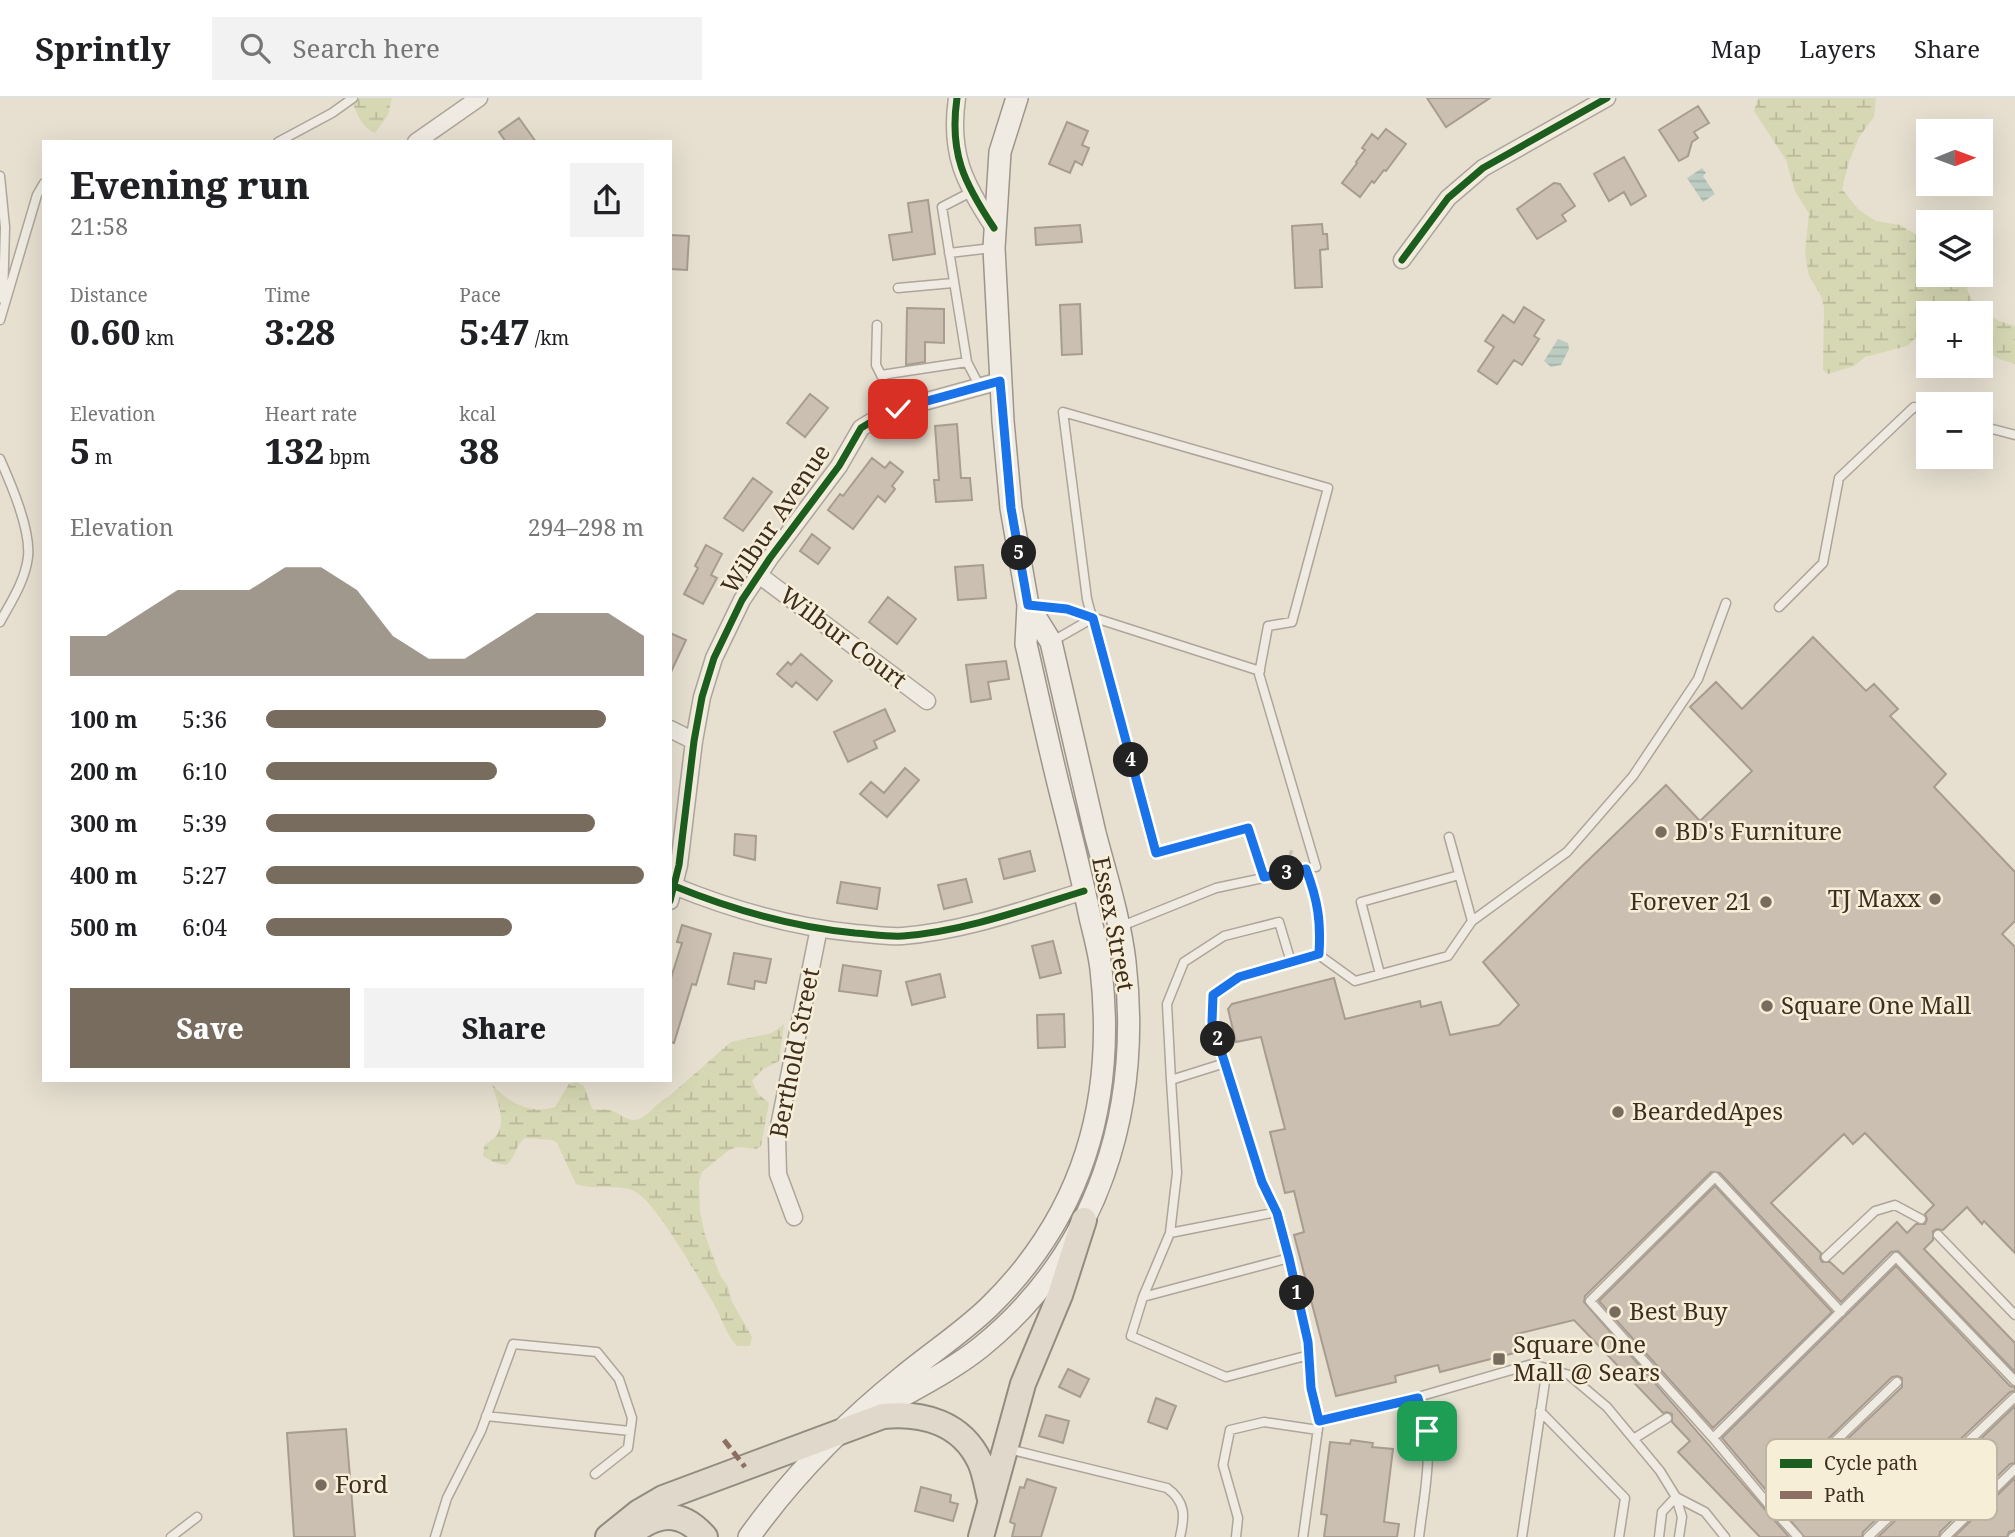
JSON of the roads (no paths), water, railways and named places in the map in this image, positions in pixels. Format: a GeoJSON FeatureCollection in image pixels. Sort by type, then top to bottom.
{"type":"FeatureCollection","features":[{"type":"Feature","properties":{"kind":"highway"},"geometry":{"type":"LineString","coordinates":[[981,1537],[1023,1384],[1060,1295],[1084,1220]]}},
{"type":"Feature","properties":{"kind":"highway"},"geometry":{"type":"LineString","coordinates":[[608,1537],[639,1512],[663,1498],[846,1428],[883,1416],[902,1414],[940,1422],[969,1444],[980,1463],[990,1499]]}},
{"type":"Feature","properties":{"kind":"highway"},"geometry":{"type":"LineString","coordinates":[[625,1537],[653,1518],[667,1517],[684,1520],[697,1527],[705,1537]]}},
{"type":"Feature","properties":{"kind":"main road","name":"Essex Street"},"geometry":{"type":"LineString","coordinates":[[750,1537],[796,1478],[846,1428],[1010,1287],[1050,1235],[1064,1209],[1097,1116],[1104,1056],[1101,967],[1026,645],[1028,605],[990,384],[994,238],[1000,152],[1017,98]]}},
{"type":"Feature","properties":{"kind":"main road","name":"Essex Street"},"geometry":{"type":"LineString","coordinates":[[846,1428],[980,1348],[1042,1285],[1058,1265],[1084,1220],[1104,1175],[1111,1150],[1127,1075],[1128,999],[1125,960],[1051,642],[1028,605]]}},
{"type":"Feature","properties":{"kind":"street"},"geometry":{"type":"LineString","coordinates":[[419,140],[479,98]]}},
{"type":"Feature","properties":{"kind":"street"},"geometry":{"type":"LineString","coordinates":[[957,98],[953,123],[959,166],[994,238]]}},
{"type":"Feature","properties":{"kind":"street"},"geometry":{"type":"LineString","coordinates":[[1402,260],[1448,198],[1483,168],[1607,98]]}},
{"type":"Feature","properties":{"kind":"street","name":"Wilbur Avenue"},"geometry":{"type":"LineString","coordinates":[[672,893],[702,697],[714,658],[742,600],[828,482],[861,428],[879,416],[898,409],[990,384]]}},
{"type":"Feature","properties":{"kind":"street","name":"Wilbur Court"},"geometry":{"type":"LineString","coordinates":[[759,575],[927,701]]}},
{"type":"Feature","properties":{"kind":"street"},"geometry":{"type":"LineString","coordinates":[[672,730],[694,741]]}},
{"type":"Feature","properties":{"kind":"street"},"geometry":{"type":"LineString","coordinates":[[672,893],[819,928],[901,936],[986,921],[1084,891]]}},
{"type":"Feature","properties":{"kind":"street","name":"Berthold Street"},"geometry":{"type":"LineString","coordinates":[[794,1217],[778,1174],[777,1136],[819,928]]}},
{"type":"Feature","properties":{"kind":"lane"},"geometry":{"type":"LineString","coordinates":[[282,140],[321,120],[353,98]]}},
{"type":"Feature","properties":{"kind":"lane"},"geometry":{"type":"LineString","coordinates":[[0,176],[5,228],[3,310]]}},
{"type":"Feature","properties":{"kind":"lane"},"geometry":{"type":"LineString","coordinates":[[0,320],[37,195],[42,186]]}},
{"type":"Feature","properties":{"kind":"lane"},"geometry":{"type":"LineString","coordinates":[[971,192],[942,206],[967,362],[990,384]]}},
{"type":"Feature","properties":{"kind":"lane"},"geometry":{"type":"LineString","coordinates":[[949,253],[994,238]]}},
{"type":"Feature","properties":{"kind":"lane"},"geometry":{"type":"LineString","coordinates":[[898,288],[953,283]]}},
{"type":"Feature","properties":{"kind":"lane"},"geometry":{"type":"LineString","coordinates":[[877,325],[876,365],[898,409]]}},
{"type":"Feature","properties":{"kind":"lane"},"geometry":{"type":"LineString","coordinates":[[881,375],[967,362]]}},
{"type":"Feature","properties":{"kind":"lane"},"geometry":{"type":"LineString","coordinates":[[1779,607],[1823,563],[1839,478],[1916,408]]}},
{"type":"Feature","properties":{"kind":"lane"},"geometry":{"type":"LineString","coordinates":[[1264,877],[1248,828],[1156,853],[1087,599],[1063,412],[1328,488],[1292,622],[1268,625],[1260,671],[1315,867]]}},
{"type":"Feature","properties":{"kind":"lane"},"geometry":{"type":"LineString","coordinates":[[1993,429],[2015,435]]}},
{"type":"Feature","properties":{"kind":"lane"},"geometry":{"type":"LineString","coordinates":[[0,459],[18,499],[28,556],[18,589],[0,622]]}},
{"type":"Feature","properties":{"kind":"lane"},"geometry":{"type":"LineString","coordinates":[[1319,954],[1355,981],[1448,956],[1472,921],[1567,852],[1633,776],[1698,679],[1726,603]]}},
{"type":"Feature","properties":{"kind":"lane"},"geometry":{"type":"LineString","coordinates":[[1028,605],[1067,609],[1260,671]]}},
{"type":"Feature","properties":{"kind":"lane"},"geometry":{"type":"LineString","coordinates":[[1051,642],[1093,618]]}},
{"type":"Feature","properties":{"kind":"lane"},"geometry":{"type":"LineString","coordinates":[[1449,837],[1472,921]]}},
{"type":"Feature","properties":{"kind":"lane"},"geometry":{"type":"LineString","coordinates":[[1094,937],[1216,888],[1306,869],[1317,897],[1321,924],[1319,954]]}},
{"type":"Feature","properties":{"kind":"lane"},"geometry":{"type":"LineString","coordinates":[[1381,974],[1361,902],[1459,876]]}},
{"type":"Feature","properties":{"kind":"lane"},"geometry":{"type":"LineString","coordinates":[[1291,962],[1279,922],[1224,936],[1184,962],[1167,1004],[1177,1173],[1170,1233],[1143,1297],[1131,1336],[1226,1377],[1309,1355]]}},
{"type":"Feature","properties":{"kind":"lane"},"geometry":{"type":"LineString","coordinates":[[1303,1537],[1318,1426],[1311,1388],[1308,1342],[1277,1213],[1262,1182],[1212,1022],[1213,995],[1239,977],[1319,954]]}},
{"type":"Feature","properties":{"kind":"lane"},"geometry":{"type":"LineString","coordinates":[[1171,1080],[1225,1063]]}},
{"type":"Feature","properties":{"kind":"lane"},"geometry":{"type":"LineString","coordinates":[[1766,1502],[1713,1438],[1590,1301],[1715,1177],[1841,1311]]}},
{"type":"Feature","properties":{"kind":"lane"},"geometry":{"type":"LineString","coordinates":[[1826,1257],[1875,1212],[1895,1205],[1921,1219]]}},
{"type":"Feature","properties":{"kind":"lane"},"geometry":{"type":"LineString","coordinates":[[1170,1233],[1277,1213]]}},
{"type":"Feature","properties":{"kind":"lane"},"geometry":{"type":"LineString","coordinates":[[1938,1235],[2015,1315]]}},
{"type":"Feature","properties":{"kind":"lane"},"geometry":{"type":"LineString","coordinates":[[1713,1438],[1896,1257],[2015,1381]]}},
{"type":"Feature","properties":{"kind":"lane"},"geometry":{"type":"LineString","coordinates":[[1143,1297],[1289,1258]]}},
{"type":"Feature","properties":{"kind":"lane"},"geometry":{"type":"LineString","coordinates":[[435,1537],[447,1498],[486,1416],[513,1344],[597,1352],[619,1379],[632,1418],[628,1448],[595,1474]]}},
{"type":"Feature","properties":{"kind":"lane"},"geometry":{"type":"LineString","coordinates":[[1236,1537],[1238,1518],[1223,1465],[1230,1430],[1264,1422],[1318,1426],[1532,1364],[1569,1375],[1607,1407],[1635,1438],[1676,1497],[1682,1517],[1679,1537]]}},
{"type":"Feature","properties":{"kind":"lane"},"geometry":{"type":"LineString","coordinates":[[1522,1537],[1546,1368]]}},
{"type":"Feature","properties":{"kind":"lane"},"geometry":{"type":"LineString","coordinates":[[1838,1439],[1897,1382]]}},
{"type":"Feature","properties":{"kind":"lane"},"geometry":{"type":"LineString","coordinates":[[1971,1439],[2015,1397]]}},
{"type":"Feature","properties":{"kind":"lane"},"geometry":{"type":"LineString","coordinates":[[1418,1398],[1425,1418],[1429,1448],[1419,1537]]}},
{"type":"Feature","properties":{"kind":"lane"},"geometry":{"type":"LineString","coordinates":[[1540,1411],[1625,1498],[1619,1537]]}},
{"type":"Feature","properties":{"kind":"lane"},"geometry":{"type":"LineString","coordinates":[[486,1416],[630,1431]]}},
{"type":"Feature","properties":{"kind":"lane"},"geometry":{"type":"LineString","coordinates":[[1635,1438],[1667,1418]]}},
{"type":"Feature","properties":{"kind":"lane"},"geometry":{"type":"LineString","coordinates":[[1005,1448],[1167,1488],[1177,1495],[1183,1508],[1180,1537]]}},
{"type":"Feature","properties":{"kind":"lane"},"geometry":{"type":"LineString","coordinates":[[1997,1486],[2015,1469]]}},
{"type":"Feature","properties":{"kind":"lane"},"geometry":{"type":"LineString","coordinates":[[1659,1537],[1662,1512],[1676,1497]]}},
{"type":"Feature","properties":{"kind":"lane"},"geometry":{"type":"LineString","coordinates":[[1676,1497],[1705,1512],[1725,1537]]}},
{"type":"Feature","properties":{"kind":"lane"},"geometry":{"type":"LineString","coordinates":[[171,1537],[197,1517]]}},
{"type":"Feature","properties":{"kind":"lane"},"geometry":{"type":"LineString","coordinates":[[1782,1520],[1798,1537]]}},
{"type":"Feature","properties":{"kind":"lane"},"geometry":{"type":"LineString","coordinates":[[1868,1537],[1886,1520]]}},
{"type":"Feature","properties":{"kind":"lane"},"geometry":{"type":"LineString","coordinates":[[1945,1537],[1962,1520]]}},
{"type":"Feature","properties":{"kind":"place","name":"BD's Furniture"},"geometry":{"type":"Point","coordinates":[1661,832]}},
{"type":"Feature","properties":{"kind":"place","name":"TJ Maxx"},"geometry":{"type":"Point","coordinates":[1935,899]}},
{"type":"Feature","properties":{"kind":"place","name":"Forever 21"},"geometry":{"type":"Point","coordinates":[1766,902]}},
{"type":"Feature","properties":{"kind":"place","name":"Square One Mall"},"geometry":{"type":"Point","coordinates":[1767,1006]}},
{"type":"Feature","properties":{"kind":"place","name":"BeardedApes"},"geometry":{"type":"Point","coordinates":[1618,1112]}},
{"type":"Feature","properties":{"kind":"place","name":"Best Buy"},"geometry":{"type":"Point","coordinates":[1615,1312]}},
{"type":"Feature","properties":{"kind":"place","name":"Square One Mall @ Sears"},"geometry":{"type":"Point","coordinates":[1499,1359]}},
{"type":"Feature","properties":{"kind":"place","name":"Ford"},"geometry":{"type":"Point","coordinates":[321,1485]}}]}
